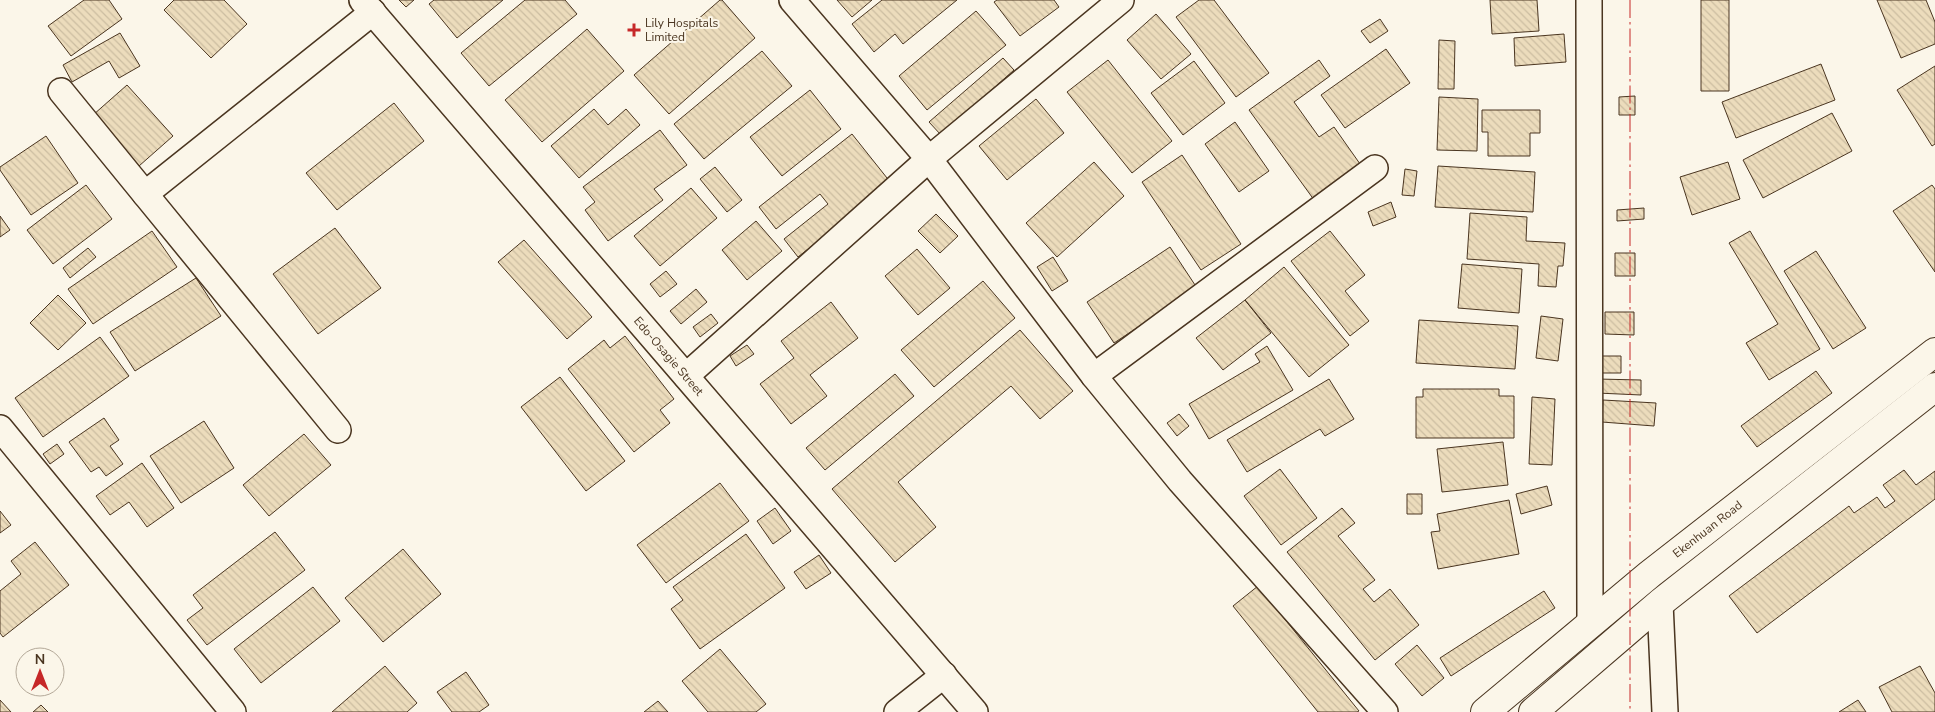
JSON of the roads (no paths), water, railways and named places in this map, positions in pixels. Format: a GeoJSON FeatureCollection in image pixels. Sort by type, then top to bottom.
{"type":"FeatureCollection","features":[{"type":"Feature","properties":{"kind":"main road","name":"Ekenhuan Road"},"geometry":{"type":"LineString","coordinates":[[1485,712],[1658,568],[1935,352]]}},
{"type":"Feature","properties":{"kind":"main road"},"geometry":{"type":"LineString","coordinates":[[1533,712],[1660,603],[1935,387]]}},
{"type":"Feature","properties":{"kind":"street"},"geometry":{"type":"LineString","coordinates":[[792,0],[929,159],[1094,376],[1180,481],[1385,712]]}},
{"type":"Feature","properties":{"kind":"street"},"geometry":{"type":"LineString","coordinates":[[686,376],[929,159],[1121,0]]}},
{"type":"Feature","properties":{"kind":"street"},"geometry":{"type":"LineString","coordinates":[[1588,0],[1590,623]]}},
{"type":"Feature","properties":{"kind":"street"},"geometry":{"type":"LineString","coordinates":[[144,194],[368,6]]}},
{"type":"Feature","properties":{"kind":"street","name":"Edo-Osagie Street"},"geometry":{"type":"LineString","coordinates":[[368,6],[976,712]]}},
{"type":"Feature","properties":{"kind":"street"},"geometry":{"type":"LineString","coordinates":[[61,91],[338,430]]}},
{"type":"Feature","properties":{"kind":"street"},"geometry":{"type":"LineString","coordinates":[[1094,376],[1375,168]]}},
{"type":"Feature","properties":{"kind":"street"},"geometry":{"type":"LineString","coordinates":[[0,428],[233,712]]}},
{"type":"Feature","properties":{"kind":"street"},"geometry":{"type":"LineString","coordinates":[[1660,603],[1665,712]]}},
{"type":"Feature","properties":{"kind":"street"},"geometry":{"type":"LineString","coordinates":[[897,712],[944,675]]}},
{"type":"Feature","properties":{"kind":"place","name":"Lily Hospitals Limited"},"geometry":{"type":"Point","coordinates":[634,30]}}]}
